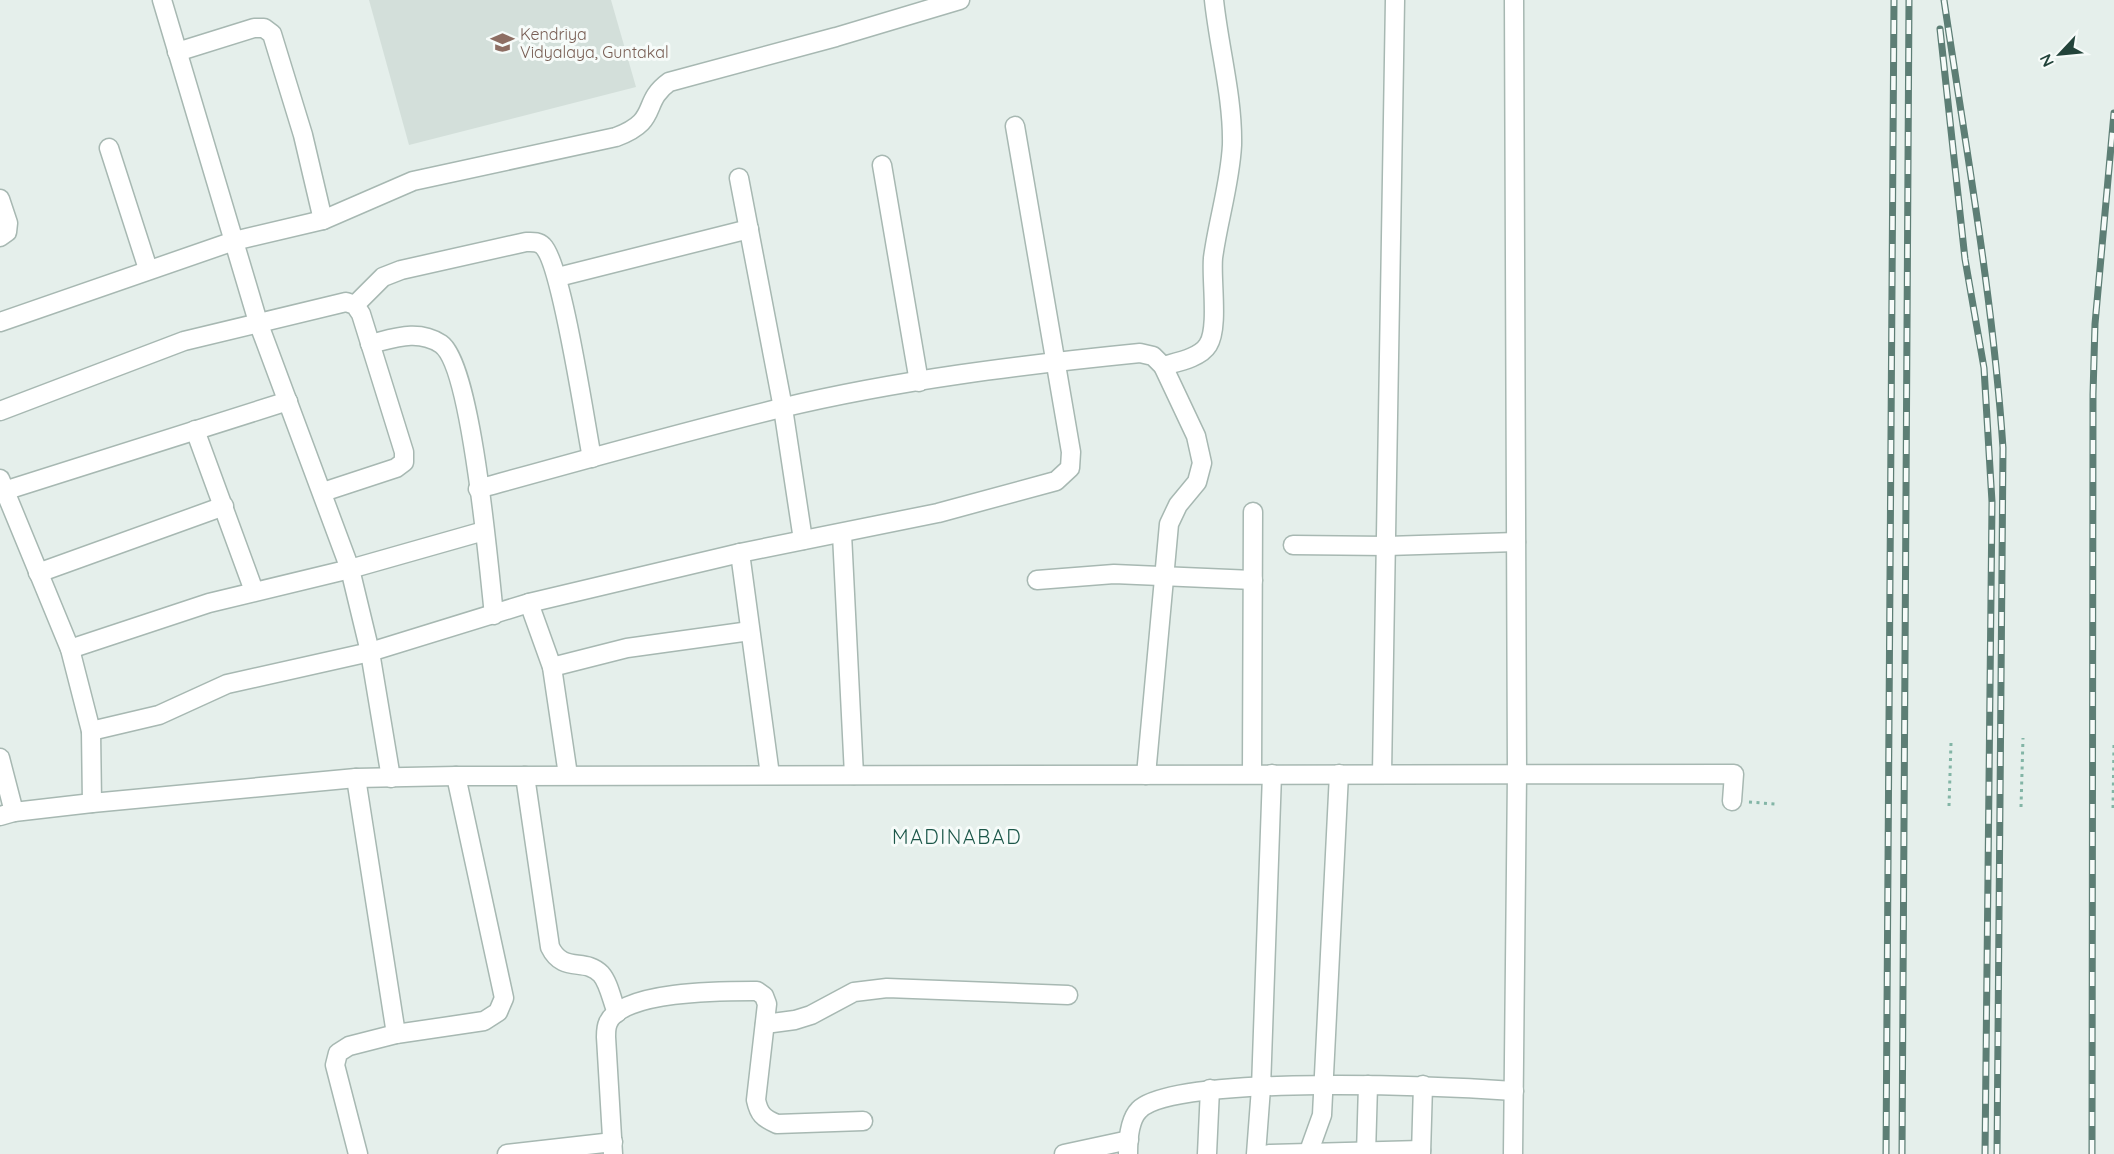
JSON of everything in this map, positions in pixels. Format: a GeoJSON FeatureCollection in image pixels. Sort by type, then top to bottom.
{"type":"FeatureCollection","features":[{"type":"Feature","properties":{"kind":"street"},"geometry":{"type":"LineString","coordinates":[[162,0],[258,322],[350,568],[370,652],[391,778]]}},
{"type":"Feature","properties":{"kind":"street"},"geometry":{"type":"LineString","coordinates":[[0,322],[234,241],[323,220],[413,181],[616,137],[642,124],[659,90],[669,82],[836,37],[960,0]]}},
{"type":"Feature","properties":{"kind":"street"},"geometry":{"type":"LineString","coordinates":[[1163,366],[1195,355],[1208,346],[1212,334],[1213,259],[1229,177],[1232,143],[1230,106],[1214,0]]}},
{"type":"Feature","properties":{"kind":"street"},"geometry":{"type":"LineString","coordinates":[[1382,774],[1395,0]]}},
{"type":"Feature","properties":{"kind":"street"},"geometry":{"type":"LineString","coordinates":[[1513,1154],[1516,774],[1514,0]]}},
{"type":"Feature","properties":{"kind":"street"},"geometry":{"type":"LineString","coordinates":[[177,52],[254,28],[264,28],[272,34],[303,135],[323,220]]}},
{"type":"Feature","properties":{"kind":"street"},"geometry":{"type":"LineString","coordinates":[[91,731],[159,715],[227,684],[370,652],[529,603],[740,553],[842,534],[948,510],[1056,481],[1070,468],[1071,452],[1058,361],[1015,126]]}},
{"type":"Feature","properties":{"kind":"street"},"geometry":{"type":"LineString","coordinates":[[109,148],[148,269]]}},
{"type":"Feature","properties":{"kind":"street"},"geometry":{"type":"LineString","coordinates":[[882,165],[919,382]]}},
{"type":"Feature","properties":{"kind":"street"},"geometry":{"type":"LineString","coordinates":[[739,178],[783,408],[803,540]]}},
{"type":"Feature","properties":{"kind":"street"},"geometry":{"type":"LineString","coordinates":[[0,199],[8,223],[7,232],[0,237]]}},
{"type":"Feature","properties":{"kind":"street"},"geometry":{"type":"LineString","coordinates":[[558,276],[749,229]]}},
{"type":"Feature","properties":{"kind":"street"},"geometry":{"type":"LineString","coordinates":[[355,305],[383,277],[401,270],[526,242],[537,242],[544,246],[558,276],[592,458]]}},
{"type":"Feature","properties":{"kind":"street"},"geometry":{"type":"LineString","coordinates":[[0,411],[184,341],[345,302],[355,305]]}},
{"type":"Feature","properties":{"kind":"street"},"geometry":{"type":"LineString","coordinates":[[322,492],[396,468],[404,462],[404,452],[370,344],[355,305]]}},
{"type":"Feature","properties":{"kind":"street"},"geometry":{"type":"LineString","coordinates":[[370,344],[406,336],[423,336],[442,345],[453,360],[472,433],[494,615]]}},
{"type":"Feature","properties":{"kind":"street"},"geometry":{"type":"LineString","coordinates":[[478,489],[783,408],[919,382],[1058,361],[1140,353],[1153,356],[1163,366],[1196,436],[1202,463],[1197,482],[1178,505],[1169,524],[1146,775]]}},
{"type":"Feature","properties":{"kind":"street"},"geometry":{"type":"LineString","coordinates":[[92,803],[91,731],[70,650],[2,485],[288,401]]}},
{"type":"Feature","properties":{"kind":"street"},"geometry":{"type":"LineString","coordinates":[[195,430],[254,591]]}},
{"type":"Feature","properties":{"kind":"street"},"geometry":{"type":"LineString","coordinates":[[38,573],[224,506]]}},
{"type":"Feature","properties":{"kind":"street"},"geometry":{"type":"LineString","coordinates":[[1252,774],[1253,513]]}},
{"type":"Feature","properties":{"kind":"street"},"geometry":{"type":"LineString","coordinates":[[70,650],[209,603],[350,568],[484,531]]}},
{"type":"Feature","properties":{"kind":"street"},"geometry":{"type":"LineString","coordinates":[[842,534],[854,775]]}},
{"type":"Feature","properties":{"kind":"street"},"geometry":{"type":"LineString","coordinates":[[1293,545],[1387,546],[1516,542]]}},
{"type":"Feature","properties":{"kind":"street"},"geometry":{"type":"LineString","coordinates":[[740,553],[770,775]]}},
{"type":"Feature","properties":{"kind":"street"},"geometry":{"type":"LineString","coordinates":[[1037,579],[1114,574],[1253,580]]}},
{"type":"Feature","properties":{"kind":"street"},"geometry":{"type":"LineString","coordinates":[[529,603],[552,667],[568,776]]}},
{"type":"Feature","properties":{"kind":"street"},"geometry":{"type":"LineString","coordinates":[[552,667],[627,648],[750,631]]}},
{"type":"Feature","properties":{"kind":"street"},"geometry":{"type":"LineString","coordinates":[[0,758],[7,814],[92,803],[356,778],[456,776],[1734,774],[1732,801]]}},
{"type":"Feature","properties":{"kind":"street"},"geometry":{"type":"LineString","coordinates":[[1256,1154],[1261,1088],[1272,774]]}},
{"type":"Feature","properties":{"kind":"street"},"geometry":{"type":"LineString","coordinates":[[1308,1153],[1322,1115],[1339,774]]}},
{"type":"Feature","properties":{"kind":"street"},"geometry":{"type":"LineString","coordinates":[[358,1154],[335,1065],[338,1053],[349,1046],[396,1034],[484,1022],[498,1012],[504,998],[456,776]]}},
{"type":"Feature","properties":{"kind":"street"},"geometry":{"type":"LineString","coordinates":[[525,776],[550,947],[555,958],[565,963],[596,969],[603,976],[617,1013]]}},
{"type":"Feature","properties":{"kind":"street"},"geometry":{"type":"LineString","coordinates":[[356,778],[396,1034]]}},
{"type":"Feature","properties":{"kind":"street"},"geometry":{"type":"LineString","coordinates":[[765,1024],[795,1020],[811,1015],[854,992],[887,988],[1068,995]]}},
{"type":"Feature","properties":{"kind":"street"},"geometry":{"type":"LineString","coordinates":[[507,1154],[613,1148],[606,1037],[608,1022],[617,1013],[633,1005],[673,994],[706,990],[757,991],[764,996],[767,1004],[756,1100],[759,1112],[765,1119],[777,1124],[863,1121]]}},
{"type":"Feature","properties":{"kind":"street"},"geometry":{"type":"LineString","coordinates":[[1064,1154],[1129,1147],[1138,1111],[1156,1099],[1210,1089],[1368,1084],[1514,1091]]}},
{"type":"Feature","properties":{"kind":"street"},"geometry":{"type":"LineString","coordinates":[[1366,1153],[1368,1084]]}},
{"type":"Feature","properties":{"kind":"street"},"geometry":{"type":"LineString","coordinates":[[1269,1154],[1421,1152],[1423,1085]]}},
{"type":"Feature","properties":{"kind":"street"},"geometry":{"type":"LineString","coordinates":[[1207,1154],[1210,1089]]}},
{"type":"Feature","properties":{"kind":"path"},"geometry":{"type":"LineString","coordinates":[[2021,807],[2023,738]]}},
{"type":"Feature","properties":{"kind":"path"},"geometry":{"type":"LineString","coordinates":[[1949,806],[1950,743]]}},
{"type":"Feature","properties":{"kind":"path"},"geometry":{"type":"LineString","coordinates":[[2112,808],[2114,744]]}},
{"type":"Feature","properties":{"kind":"path"},"geometry":{"type":"LineString","coordinates":[[1732,801],[1775,804]]}},
{"type":"Feature","properties":{"kind":"shaded area","name":"Kendriya Vidyalaya, Guntakal"},"geometry":{"type":"Polygon","coordinates":[[[369,0],[611,0],[636,87],[409,145],[369,0]]]}},
{"type":"Feature","properties":{"kind":"railway"},"geometry":{"type":"LineString","coordinates":[[1886,1154],[1894,0]]}},
{"type":"Feature","properties":{"kind":"railway"},"geometry":{"type":"LineString","coordinates":[[1902,1154],[1909,0]]}},
{"type":"Feature","properties":{"kind":"railway"},"geometry":{"type":"LineString","coordinates":[[1944,0],[1986,280],[2003,448],[1997,1154]]}},
{"type":"Feature","properties":{"kind":"railway"},"geometry":{"type":"LineString","coordinates":[[1940,29],[1965,259],[1984,368],[1992,502],[1985,1154]]}},
{"type":"Feature","properties":{"kind":"railway"},"geometry":{"type":"LineString","coordinates":[[2092,1154],[2093,394],[2095,324],[2114,113]]}},
{"type":"Feature","properties":{"kind":"place","name":"Kendriya Vidyalaya, Guntakal"},"geometry":{"type":"Point","coordinates":[502,43]}},
{"type":"Feature","properties":{"kind":"district","name":"MADINABAD"},"geometry":{"type":"Point","coordinates":[957,836]}}]}
